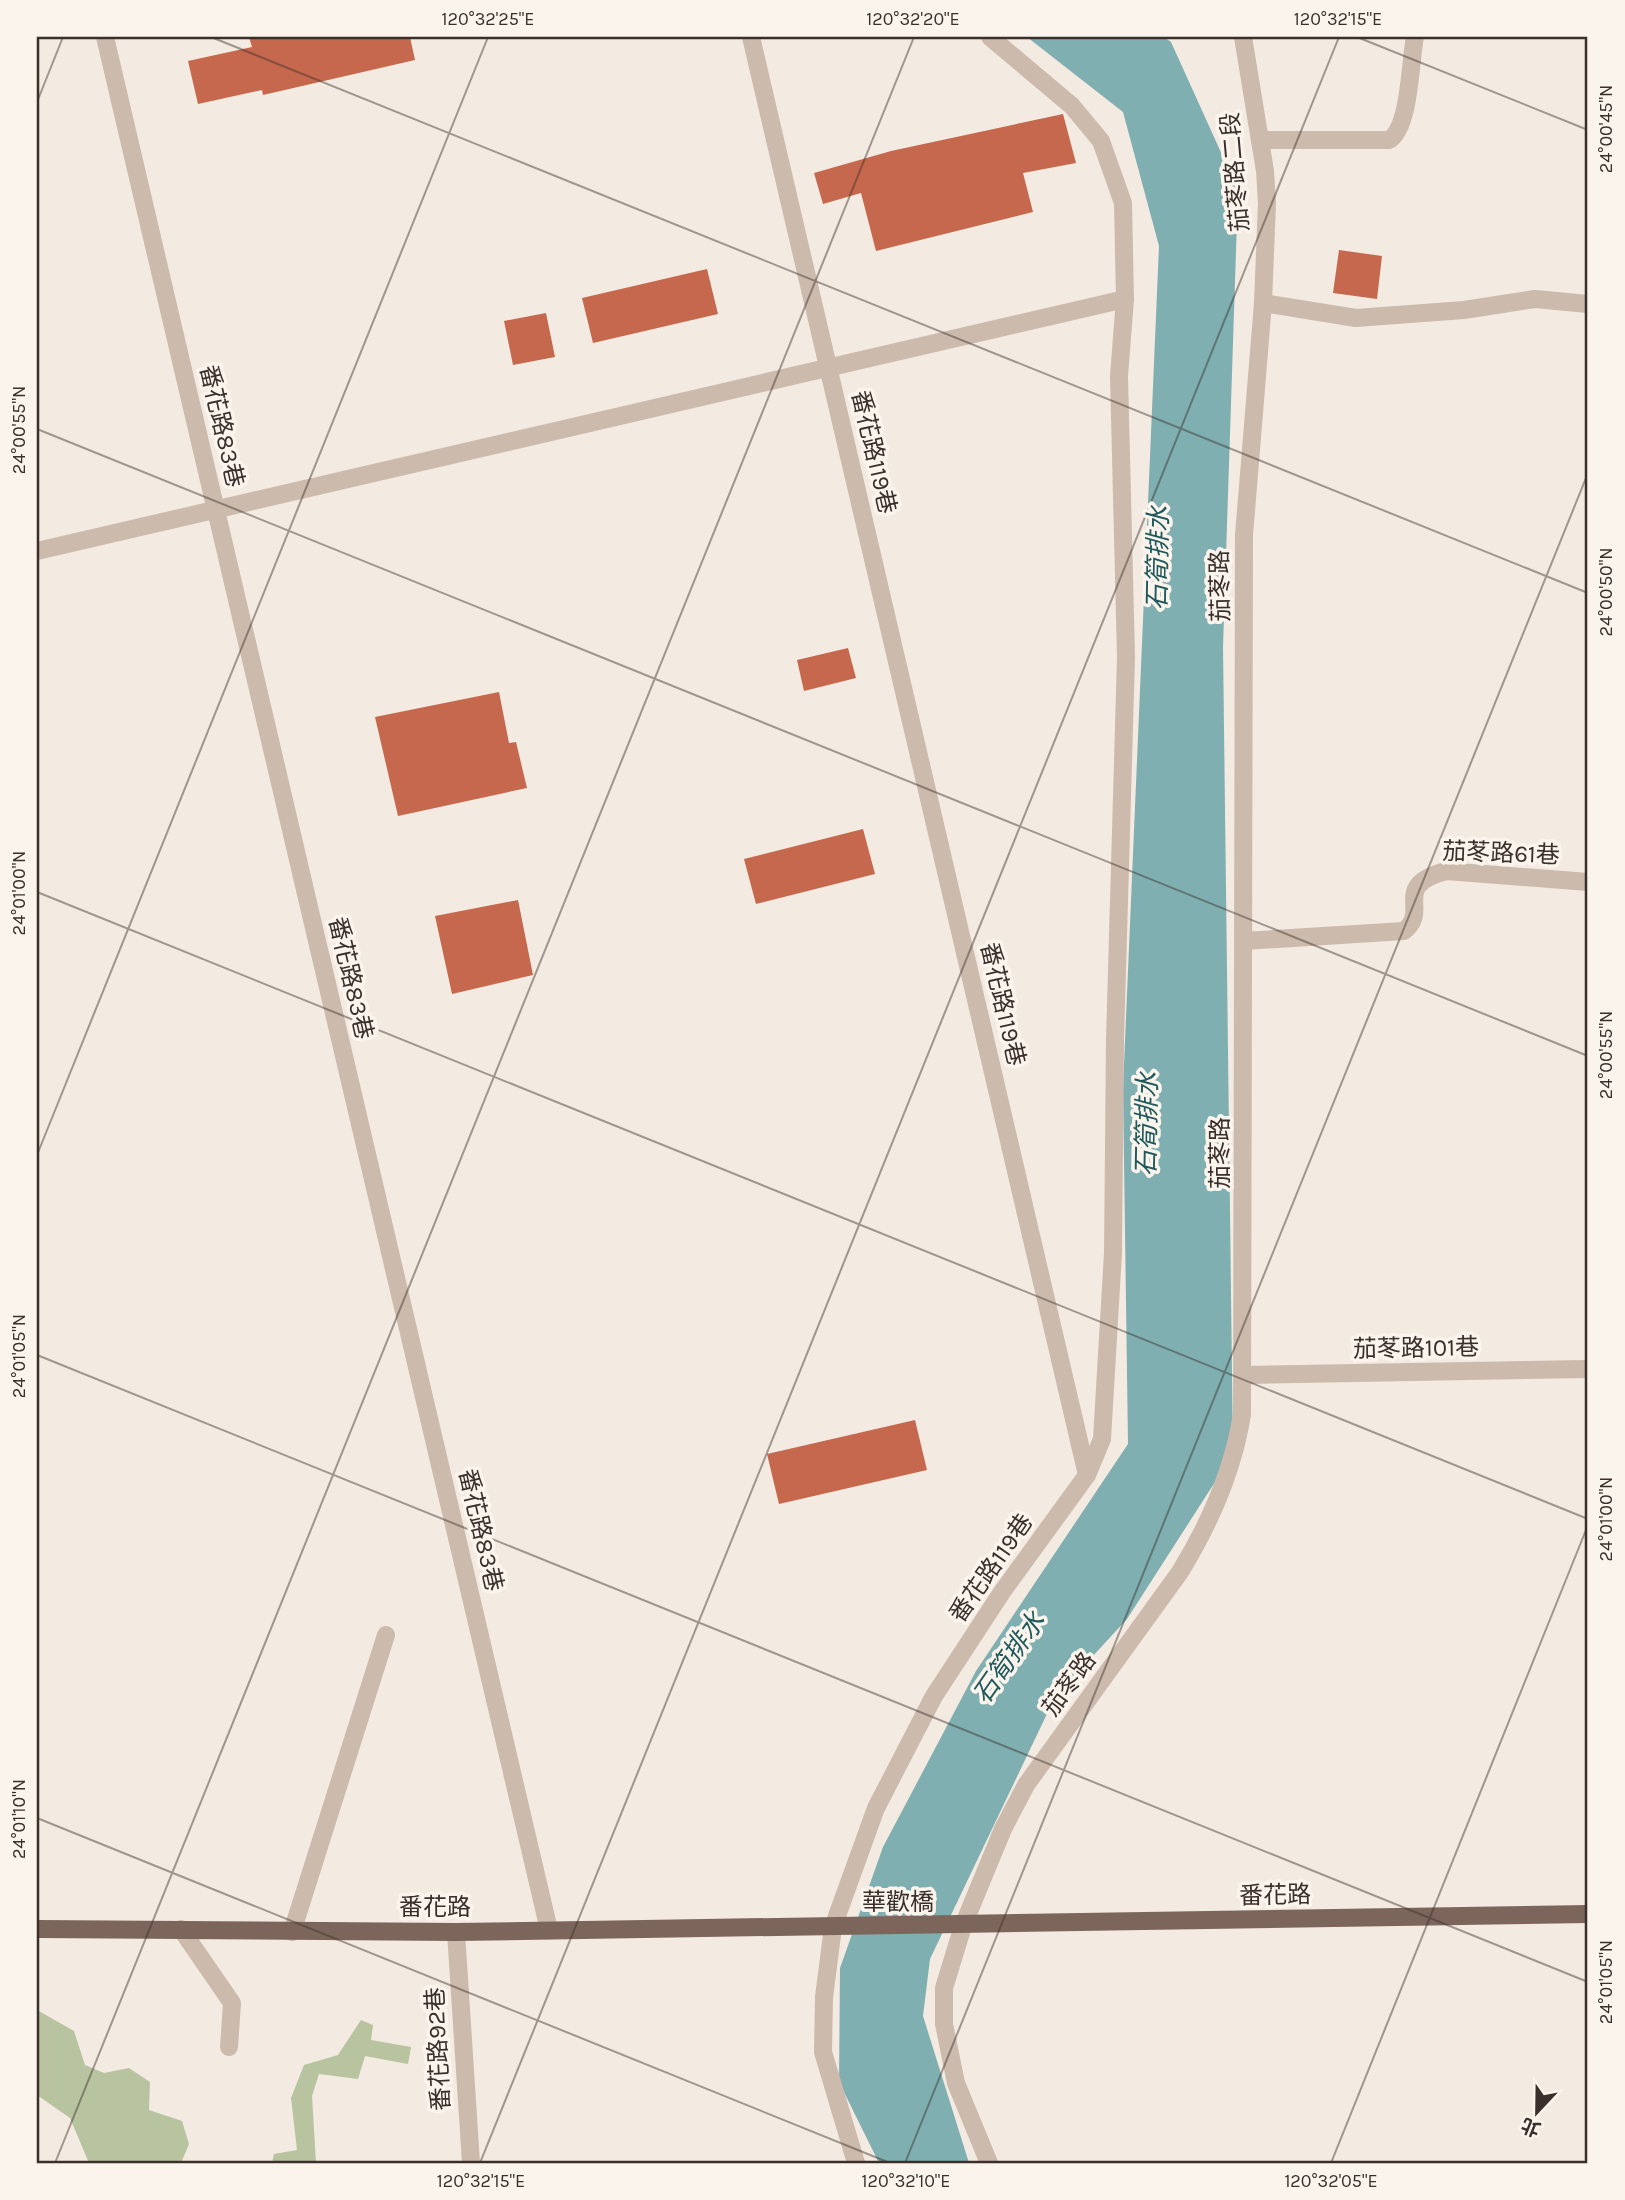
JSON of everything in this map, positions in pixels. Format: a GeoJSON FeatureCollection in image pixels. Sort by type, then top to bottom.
{"type":"FeatureCollection","features":[{"type":"Feature","properties":{"kind":"main road","name":"番花路"},"geometry":{"type":"LineString","coordinates":[[963,1926],[1588,1914]]}},
{"type":"Feature","properties":{"kind":"main road","name":"華歡橋"},"geometry":{"type":"LineString","coordinates":[[833,1927],[963,1926]]}},
{"type":"Feature","properties":{"kind":"main road","name":"番花路"},"geometry":{"type":"LineString","coordinates":[[37,1929],[456,1932],[833,1927]]}},
{"type":"Feature","properties":{"kind":"street","name":"番花路83巷"},"geometry":{"type":"LineString","coordinates":[[105,37],[549,1930]]}},
{"type":"Feature","properties":{"kind":"street","name":"番花路119巷"},"geometry":{"type":"LineString","coordinates":[[751,37],[1087,1475],[1002,1592],[934,1696],[876,1808],[833,1927],[824,1997],[823,2052],[856,2163]]}},
{"type":"Feature","properties":{"kind":"street"},"geometry":{"type":"LineString","coordinates":[[990,37],[1072,106],[1101,141],[1123,203],[1125,299],[1119,376],[1126,657],[1115,1040],[1113,1253],[1102,1439],[1087,1475]]}},
{"type":"Feature","properties":{"kind":"street","name":"茄苳路二段"},"geometry":{"type":"LineString","coordinates":[[1243,37],[1267,203],[1263,303]]}},
{"type":"Feature","properties":{"kind":"street"},"geometry":{"type":"LineString","coordinates":[[1260,140],[1389,140],[1395,137],[1402,121],[1415,37]]}},
{"type":"Feature","properties":{"kind":"street"},"geometry":{"type":"LineString","coordinates":[[37,551],[1125,299]]}},
{"type":"Feature","properties":{"kind":"street"},"geometry":{"type":"LineString","coordinates":[[1263,303],[1356,318],[1464,310],[1521,300],[1588,304]]}},
{"type":"Feature","properties":{"kind":"street","name":"茄苳路"},"geometry":{"type":"LineString","coordinates":[[989,2163],[956,2083],[944,2024],[944,1988],[963,1926],[1003,1829],[1026,1785],[1180,1572],[1202,1534],[1234,1456],[1242,1414],[1244,535],[1263,303]]}},
{"type":"Feature","properties":{"kind":"street","name":"茄苳路61巷"},"geometry":{"type":"LineString","coordinates":[[1244,941],[1404,931],[1413,921],[1413,895],[1418,884],[1430,875],[1446,870],[1588,882]]}},
{"type":"Feature","properties":{"kind":"street","name":"茄苳路101巷"},"geometry":{"type":"LineString","coordinates":[[1244,1376],[1588,1369]]}},
{"type":"Feature","properties":{"kind":"street"},"geometry":{"type":"LineString","coordinates":[[292,1932],[386,1635]]}},
{"type":"Feature","properties":{"kind":"street"},"geometry":{"type":"LineString","coordinates":[[181,1929],[232,2003],[229,2047]]}},
{"type":"Feature","properties":{"kind":"street","name":"番花路92巷"},"geometry":{"type":"LineString","coordinates":[[456,1932],[471,2163]]}},
{"type":"Feature","properties":{"kind":"green space"},"geometry":{"type":"Polygon","coordinates":[[[37,2010],[74,2031],[85,2065],[104,2073],[129,2068],[150,2082],[149,2110],[182,2121],[189,2144],[181,2163],[89,2163],[70,2118],[37,2095],[37,2010]]]}},
{"type":"Feature","properties":{"kind":"green space"},"geometry":{"type":"Polygon","coordinates":[[[361,2020],[373,2025],[371,2040],[411,2047],[408,2064],[365,2056],[358,2079],[319,2074],[312,2096],[316,2163],[272,2163],[274,2154],[297,2150],[291,2098],[304,2065],[338,2055],[361,2020]]]}},
{"type":"Feature","properties":{"kind":"water","name":"石筍排水"},"geometry":{"type":"Polygon","coordinates":[[[1027,37],[1164,37],[1171,42],[1238,190],[1223,647],[1233,1454],[1127,1619],[1055,1697],[930,1959],[923,2016],[969,2163],[879,2163],[839,2082],[840,1968],[883,1847],[976,1671],[1128,1444],[1123,1088],[1159,246],[1123,112],[1027,37]]]}},
{"type":"Feature","properties":{"kind":"building"},"geometry":{"type":"Polygon","coordinates":[[[249,37],[410,37],[415,60],[263,95],[262,90],[198,104],[188,61],[252,47],[249,37]]]}},
{"type":"Feature","properties":{"kind":"building"},"geometry":{"type":"Polygon","coordinates":[[[1063,114],[1076,163],[1023,173],[1033,212],[876,251],[861,193],[823,204],[814,173],[891,151],[1063,114]]]}},
{"type":"Feature","properties":{"kind":"building"},"geometry":{"type":"Polygon","coordinates":[[[1339,250],[1382,256],[1377,299],[1333,293],[1339,250]]]}},
{"type":"Feature","properties":{"kind":"building"},"geometry":{"type":"Polygon","coordinates":[[[707,269],[718,314],[593,343],[582,298],[707,269]]]}},
{"type":"Feature","properties":{"kind":"building"},"geometry":{"type":"Polygon","coordinates":[[[546,313],[555,357],[513,365],[504,321],[546,313]]]}},
{"type":"Feature","properties":{"kind":"building"},"geometry":{"type":"Polygon","coordinates":[[[848,648],[856,678],[804,691],[797,660],[848,648]]]}},
{"type":"Feature","properties":{"kind":"building"},"geometry":{"type":"Polygon","coordinates":[[[499,692],[509,743],[516,742],[527,788],[398,816],[375,717],[499,692]]]}},
{"type":"Feature","properties":{"kind":"building"},"geometry":{"type":"Polygon","coordinates":[[[863,829],[875,874],[756,904],[744,859],[863,829]]]}},
{"type":"Feature","properties":{"kind":"building"},"geometry":{"type":"Polygon","coordinates":[[[518,900],[533,975],[452,994],[435,916],[518,900]]]}},
{"type":"Feature","properties":{"kind":"building"},"geometry":{"type":"Polygon","coordinates":[[[915,1420],[927,1470],[779,1504],[767,1454],[915,1420]]]}}]}
